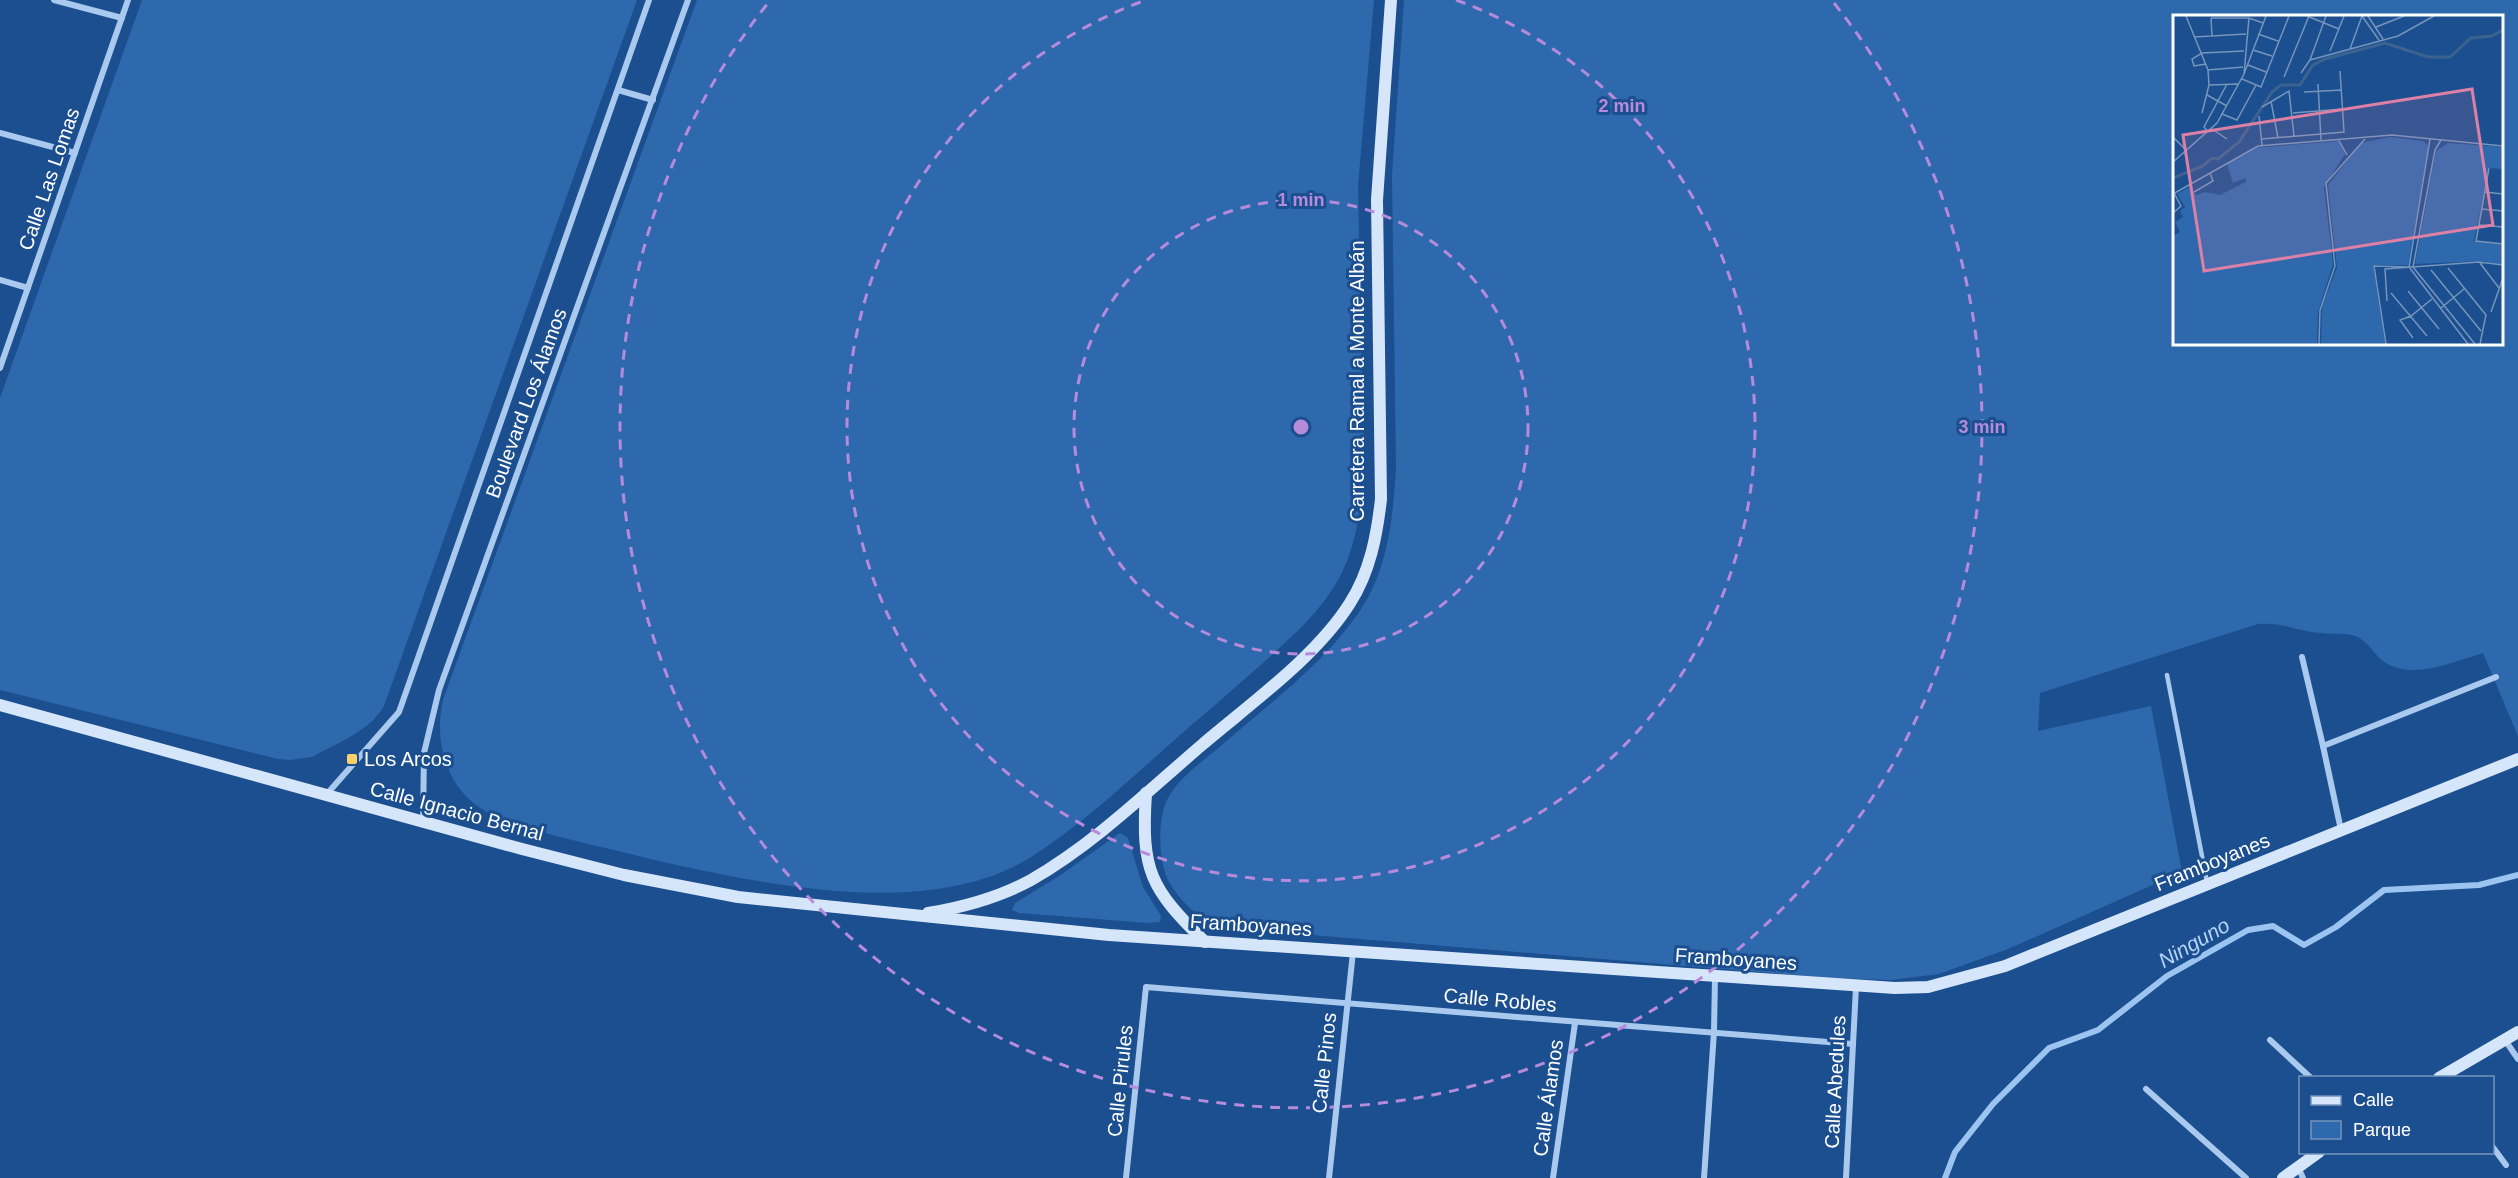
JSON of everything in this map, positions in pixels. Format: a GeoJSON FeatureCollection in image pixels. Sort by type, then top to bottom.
{"type":"FeatureCollection","features":[{"type":"Feature","properties":{"kind":"main road","name":"Carretera Ramal a Monte Albán"},"geometry":{"type":"LineString","coordinates":[[911,916],[960,908],[984,901],[1032,879],[1094,835],[1276,682],[1322,638],[1350,603],[1369,562],[1381,499],[1376,221],[1391,0]]}},
{"type":"Feature","properties":{"kind":"main road","name":"Calle Ignacio Bernal"},"geometry":{"type":"LineString","coordinates":[[0,705],[624,875],[697,890],[791,904],[911,916]]}},
{"type":"Feature","properties":{"kind":"main road","name":"Framboyanes"},"geometry":{"type":"LineString","coordinates":[[911,916],[1205,942],[1856,987],[1928,987],[1979,975],[2518,759]]}},
{"type":"Feature","properties":{"kind":"main road"},"geometry":{"type":"LineString","coordinates":[[1146,793],[1144,825],[1147,863],[1167,902],[1205,942]]}},
{"type":"Feature","properties":{"kind":"main road"},"geometry":{"type":"LineString","coordinates":[[2445,1076],[2518,1032]]}},
{"type":"Feature","properties":{"kind":"main road"},"geometry":{"type":"LineString","coordinates":[[2283,1178],[2301,1173],[2317,1154]]}},
{"type":"Feature","properties":{"kind":"street"},"geometry":{"type":"LineString","coordinates":[[54,0],[122,18]]}},
{"type":"Feature","properties":{"kind":"street","name":"Calle Las Lomas"},"geometry":{"type":"LineString","coordinates":[[0,368],[128,0]]}},
{"type":"Feature","properties":{"kind":"street","name":"Boulevard Los Álamos"},"geometry":{"type":"LineString","coordinates":[[326,795],[399,712],[650,0]]}},
{"type":"Feature","properties":{"kind":"street","name":"Boulevard Los Álamos"},"geometry":{"type":"LineString","coordinates":[[423,822],[424,753],[439,690],[688,0]]}},
{"type":"Feature","properties":{"kind":"street"},"geometry":{"type":"LineString","coordinates":[[618,90],[653,100]]}},
{"type":"Feature","properties":{"kind":"street"},"geometry":{"type":"LineString","coordinates":[[0,133],[75,153]]}},
{"type":"Feature","properties":{"kind":"street"},"geometry":{"type":"LineString","coordinates":[[0,280],[28,288]]}},
{"type":"Feature","properties":{"kind":"street"},"geometry":{"type":"LineString","coordinates":[[2302,657],[2341,830]]}},
{"type":"Feature","properties":{"kind":"street"},"geometry":{"type":"LineString","coordinates":[[2323,746],[2496,677]]}},
{"type":"Feature","properties":{"kind":"street","name":"Calle Pinos"},"geometry":{"type":"LineString","coordinates":[[1329,1178],[1353,952]]}},
{"type":"Feature","properties":{"kind":"street"},"geometry":{"type":"LineString","coordinates":[[1704,1178],[1714,1032],[1715,977]]}},
{"type":"Feature","properties":{"kind":"street","name":"Calle Robles"},"geometry":{"type":"LineString","coordinates":[[1146,987],[1853,1044]]}},
{"type":"Feature","properties":{"kind":"street","name":"Calle Pirules"},"geometry":{"type":"LineString","coordinates":[[1126,1178],[1146,987]]}},
{"type":"Feature","properties":{"kind":"street","name":"Calle Abedules"},"geometry":{"type":"LineString","coordinates":[[1846,1178],[1856,987]]}},
{"type":"Feature","properties":{"kind":"street","name":"Calle Álamos"},"geometry":{"type":"LineString","coordinates":[[1553,1178],[1575,1023]]}},
{"type":"Feature","properties":{"kind":"street"},"geometry":{"type":"LineString","coordinates":[[2505,1039],[2518,1059]]}},
{"type":"Feature","properties":{"kind":"street"},"geometry":{"type":"LineString","coordinates":[[2270,1040],[2310,1076]]}},
{"type":"Feature","properties":{"kind":"street"},"geometry":{"type":"LineString","coordinates":[[2146,1089],[2246,1178]]}},
{"type":"Feature","properties":{"kind":"street"},"geometry":{"type":"LineString","coordinates":[[2494,1147],[2506,1165]]}},
{"type":"Feature","properties":{"kind":"lane"},"geometry":{"type":"LineString","coordinates":[[2167,675],[2207,885]]}},
{"type":"Feature","properties":{"kind":"green space"},"geometry":{"type":"Polygon","coordinates":[[[142,0],[637,0],[384,706],[378,715],[361,730],[312,757],[278,759],[0,690],[0,398],[142,0]]]}},
{"type":"Feature","properties":{"kind":"green space"},"geometry":{"type":"Polygon","coordinates":[[[697,0],[1374,0],[1358,186],[1364,460],[1358,522],[1345,566],[1331,592],[1314,614],[1254,671],[1089,815],[1023,862],[990,877],[921,891],[876,893],[780,885],[684,867],[552,835],[490,814],[467,797],[457,785],[444,758],[440,727],[444,697],[697,0]]]}},
{"type":"Feature","properties":{"kind":"green space"},"geometry":{"type":"Polygon","coordinates":[[[1404,0],[2518,0],[2518,736],[2483,653],[2422,670],[2402,669],[2393,667],[2381,659],[2364,641],[2354,635],[2326,634],[2275,624],[2258,624],[2040,693],[2038,731],[2151,706],[2182,872],[2008,949],[1939,974],[1891,980],[1832,978],[1251,930],[1213,922],[1185,904],[1169,882],[1161,852],[1162,817],[1168,798],[1186,775],[1311,667],[1343,634],[1357,615],[1376,581],[1382,563],[1391,525],[1396,467],[1392,175],[1404,0]]]}},
{"type":"Feature","properties":{"kind":"green space"},"geometry":{"type":"Polygon","coordinates":[[[1120,833],[1128,838],[1143,887],[1161,916],[1160,922],[1019,913],[1012,910],[1015,903],[1059,876],[1120,833]]]}},
{"type":"Feature","properties":{"kind":"waterway","name":"Ninguno"},"geometry":{"type":"LineString","coordinates":[[1945,1178],[1955,1152],[1993,1104],[2049,1048],[2098,1030],[2167,976],[2248,930],[2273,926],[2304,945],[2336,927],[2384,890],[2479,885],[2518,875]]}},
{"type":"Feature","properties":{"kind":"place","name":"Los Arcos"},"geometry":{"type":"Point","coordinates":[352,759]}}]}
